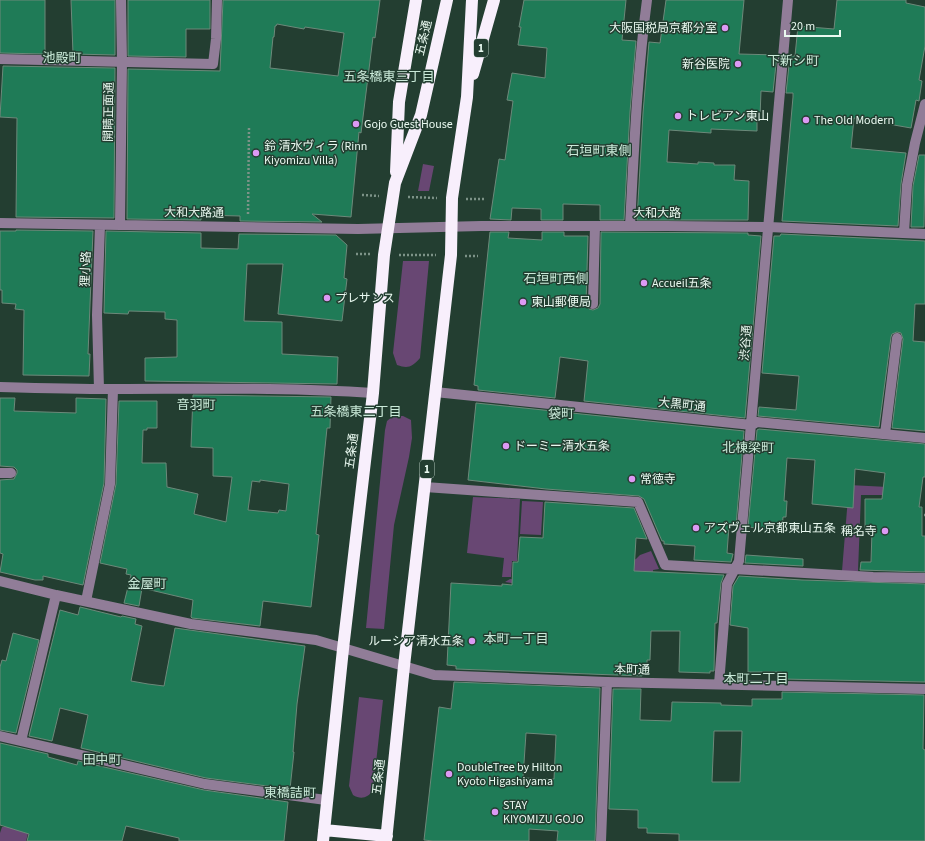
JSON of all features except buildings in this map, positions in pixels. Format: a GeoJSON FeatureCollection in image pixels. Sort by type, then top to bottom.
{"type":"FeatureCollection","features":[{"type":"Feature","properties":{"kind":"highway"},"geometry":{"type":"LineString","coordinates":[[395,183],[399,102],[416,0]]}},
{"type":"Feature","properties":{"kind":"highway","name":"五条通"},"geometry":{"type":"LineString","coordinates":[[323,836],[373,393],[384,254],[395,183],[421,115],[447,0]]}},
{"type":"Feature","properties":{"kind":"highway","name":"五条通"},"geometry":{"type":"LineString","coordinates":[[386,839],[404,666],[452,255],[452,198],[467,96],[472,0]]}},
{"type":"Feature","properties":{"kind":"highway","name":"1"},"geometry":{"type":"LineString","coordinates":[[467,96],[494,0]]}},
{"type":"Feature","properties":{"kind":"highway"},"geometry":{"type":"LineString","coordinates":[[323,836],[386,839]]}},
{"type":"Feature","properties":{"kind":"street","name":"開睛正面通"},"geometry":{"type":"LineString","coordinates":[[120,224],[122,62],[121,0]]}},
{"type":"Feature","properties":{"kind":"street"},"geometry":{"type":"LineString","coordinates":[[0,59],[213,64],[216,39],[217,0]]}},
{"type":"Feature","properties":{"kind":"street"},"geometry":{"type":"LineString","coordinates":[[630,226],[641,49],[647,0]]}},
{"type":"Feature","properties":{"kind":"street","name":"渋谷通"},"geometry":{"type":"LineString","coordinates":[[719,684],[727,584],[739,561],[752,426],[788,0]]}},
{"type":"Feature","properties":{"kind":"street"},"geometry":{"type":"LineString","coordinates":[[904,232],[907,186],[915,143],[925,104]]}},
{"type":"Feature","properties":{"kind":"street","name":"大和大路通"},"geometry":{"type":"LineString","coordinates":[[0,223],[358,229],[388,228]]}},
{"type":"Feature","properties":{"kind":"street","name":"狸小路"},"geometry":{"type":"LineString","coordinates":[[100,225],[97,315],[100,389]]}},
{"type":"Feature","properties":{"kind":"street","name":"大和大路"},"geometry":{"type":"LineString","coordinates":[[388,228],[452,226],[769,227],[925,234]]}},
{"type":"Feature","properties":{"kind":"street"},"geometry":{"type":"LineString","coordinates":[[593,304],[595,226]]}},
{"type":"Feature","properties":{"kind":"street"},"geometry":{"type":"LineString","coordinates":[[885,434],[897,338]]}},
{"type":"Feature","properties":{"kind":"street"},"geometry":{"type":"LineString","coordinates":[[0,388],[206,388],[373,393]]}},
{"type":"Feature","properties":{"kind":"street"},"geometry":{"type":"LineString","coordinates":[[86,601],[110,484],[113,389]]}},
{"type":"Feature","properties":{"kind":"street","name":"大黒町通"},"geometry":{"type":"LineString","coordinates":[[435,392],[752,426],[757,422],[925,438]]}},
{"type":"Feature","properties":{"kind":"street"},"geometry":{"type":"LineString","coordinates":[[0,473],[11,473]]}},
{"type":"Feature","properties":{"kind":"street"},"geometry":{"type":"LineString","coordinates":[[426,487],[638,502],[665,565],[874,578],[925,578]]}},
{"type":"Feature","properties":{"kind":"street","name":"本町通"},"geometry":{"type":"LineString","coordinates":[[0,581],[56,595],[191,624],[316,640],[434,675],[607,682],[925,689]]}},
{"type":"Feature","properties":{"kind":"street"},"geometry":{"type":"LineString","coordinates":[[21,741],[56,595]]}},
{"type":"Feature","properties":{"kind":"street"},"geometry":{"type":"LineString","coordinates":[[601,841],[607,682]]}},
{"type":"Feature","properties":{"kind":"street"},"geometry":{"type":"LineString","coordinates":[[0,736],[205,784],[326,800]]}},
{"type":"Feature","properties":{"kind":"path"},"geometry":{"type":"LineString","coordinates":[[248,227],[249,128]]}},
{"type":"Feature","properties":{"kind":"path"},"geometry":{"type":"LineString","coordinates":[[362,196],[372,196]]}},
{"type":"Feature","properties":{"kind":"path"},"geometry":{"type":"LineString","coordinates":[[415,198],[428,198]]}},
{"type":"Feature","properties":{"kind":"path"},"geometry":{"type":"LineString","coordinates":[[477,199],[484,199]]}},
{"type":"Feature","properties":{"kind":"path"},"geometry":{"type":"LineString","coordinates":[[403,255],[431,255]]}},
{"type":"Feature","properties":{"kind":"shaded area"},"geometry":{"type":"Polygon","coordinates":[[[423,164],[434,166],[429,191],[418,191],[423,164]]]}},
{"type":"Feature","properties":{"kind":"shaded area"},"geometry":{"type":"Polygon","coordinates":[[[403,261],[429,261],[420,358],[415,363],[407,367],[397,365],[393,353],[403,261]]]}},
{"type":"Feature","properties":{"kind":"shaded area"},"geometry":{"type":"Polygon","coordinates":[[[393,416],[403,416],[411,420],[412,438],[394,525],[384,629],[366,628],[385,430],[387,421],[393,416]]]}},
{"type":"Feature","properties":{"kind":"shaded area"},"geometry":{"type":"Polygon","coordinates":[[[849,485],[888,487],[888,495],[861,495],[858,571],[842,571],[849,485]]]}},
{"type":"Feature","properties":{"kind":"shaded area"},"geometry":{"type":"Polygon","coordinates":[[[473,497],[520,499],[517,561],[512,561],[511,577],[502,577],[504,558],[467,553],[473,497]]]}},
{"type":"Feature","properties":{"kind":"shaded area"},"geometry":{"type":"Polygon","coordinates":[[[522,501],[543,502],[541,535],[520,534],[522,501]]]}},
{"type":"Feature","properties":{"kind":"shaded area"},"geometry":{"type":"Polygon","coordinates":[[[651,551],[659,569],[653,570],[653,581],[518,584],[505,582],[510,579],[532,581],[619,566],[651,551]]]}},
{"type":"Feature","properties":{"kind":"shaded area"},"geometry":{"type":"Polygon","coordinates":[[[359,697],[383,700],[373,790],[369,795],[362,798],[353,795],[349,786],[359,697]]]}},
{"type":"Feature","properties":{"kind":"shaded area"},"geometry":{"type":"Polygon","coordinates":[[[7,820],[30,826],[26,841],[0,841],[2,827],[5,827],[7,820]]]}},
{"type":"Feature","properties":{"kind":"place","name":"大阪国税局京都分室"},"geometry":{"type":"Point","coordinates":[725,28]}},
{"type":"Feature","properties":{"kind":"place","name":"新谷医院"},"geometry":{"type":"Point","coordinates":[738,64]}},
{"type":"Feature","properties":{"kind":"place","name":"トレビアン東山"},"geometry":{"type":"Point","coordinates":[678,116]}},
{"type":"Feature","properties":{"kind":"place","name":"The Old Modern"},"geometry":{"type":"Point","coordinates":[806,120]}},
{"type":"Feature","properties":{"kind":"place","name":"Gojo Guest House"},"geometry":{"type":"Point","coordinates":[356,124]}},
{"type":"Feature","properties":{"kind":"place","name":"鈴 清水ヴィラ (Rinn Kiyomizu Villa)"},"geometry":{"type":"Point","coordinates":[256,153]}},
{"type":"Feature","properties":{"kind":"place","name":"Accueil五条"},"geometry":{"type":"Point","coordinates":[644,283]}},
{"type":"Feature","properties":{"kind":"place","name":"プレサンス"},"geometry":{"type":"Point","coordinates":[327,298]}},
{"type":"Feature","properties":{"kind":"place","name":"東山郵便局"},"geometry":{"type":"Point","coordinates":[523,302]}},
{"type":"Feature","properties":{"kind":"place","name":"ドーミー清水五条"},"geometry":{"type":"Point","coordinates":[506,446]}},
{"type":"Feature","properties":{"kind":"place","name":"常徳寺"},"geometry":{"type":"Point","coordinates":[632,479]}},
{"type":"Feature","properties":{"kind":"place","name":"アズヴェル京都東山五条"},"geometry":{"type":"Point","coordinates":[696,528]}},
{"type":"Feature","properties":{"kind":"place","name":"稱名寺"},"geometry":{"type":"Point","coordinates":[885,531]}},
{"type":"Feature","properties":{"kind":"place","name":"ルーシア清水五条"},"geometry":{"type":"Point","coordinates":[472,641]}},
{"type":"Feature","properties":{"kind":"place","name":"DoubleTree by Hilton Kyoto Higashiyama"},"geometry":{"type":"Point","coordinates":[449,774]}},
{"type":"Feature","properties":{"kind":"place","name":"STAY KIYOMIZU GOJO"},"geometry":{"type":"Point","coordinates":[495,812]}},
{"type":"Feature","properties":{"kind":"district","name":"池殿町"},"geometry":{"type":"Point","coordinates":[62,58]}},
{"type":"Feature","properties":{"kind":"district","name":"下新シ町"},"geometry":{"type":"Point","coordinates":[793,61]}},
{"type":"Feature","properties":{"kind":"district","name":"五条橋東三丁目"},"geometry":{"type":"Point","coordinates":[389,77]}},
{"type":"Feature","properties":{"kind":"district","name":"石垣町東側"},"geometry":{"type":"Point","coordinates":[599,151]}},
{"type":"Feature","properties":{"kind":"district","name":"石垣町西側"},"geometry":{"type":"Point","coordinates":[556,279]}},
{"type":"Feature","properties":{"kind":"district","name":"音羽町"},"geometry":{"type":"Point","coordinates":[196,405]}},
{"type":"Feature","properties":{"kind":"district","name":"五条橋東二丁目"},"geometry":{"type":"Point","coordinates":[356,412]}},
{"type":"Feature","properties":{"kind":"district","name":"袋町"},"geometry":{"type":"Point","coordinates":[561,414]}},
{"type":"Feature","properties":{"kind":"district","name":"北棟梁町"},"geometry":{"type":"Point","coordinates":[748,448]}},
{"type":"Feature","properties":{"kind":"district","name":"金屋町"},"geometry":{"type":"Point","coordinates":[147,584]}},
{"type":"Feature","properties":{"kind":"district","name":"本町一丁目"},"geometry":{"type":"Point","coordinates":[516,639]}},
{"type":"Feature","properties":{"kind":"district","name":"本町二丁目"},"geometry":{"type":"Point","coordinates":[756,679]}},
{"type":"Feature","properties":{"kind":"district","name":"田中町"},"geometry":{"type":"Point","coordinates":[102,760]}},
{"type":"Feature","properties":{"kind":"district","name":"東橋詰町"},"geometry":{"type":"Point","coordinates":[290,793]}}]}
